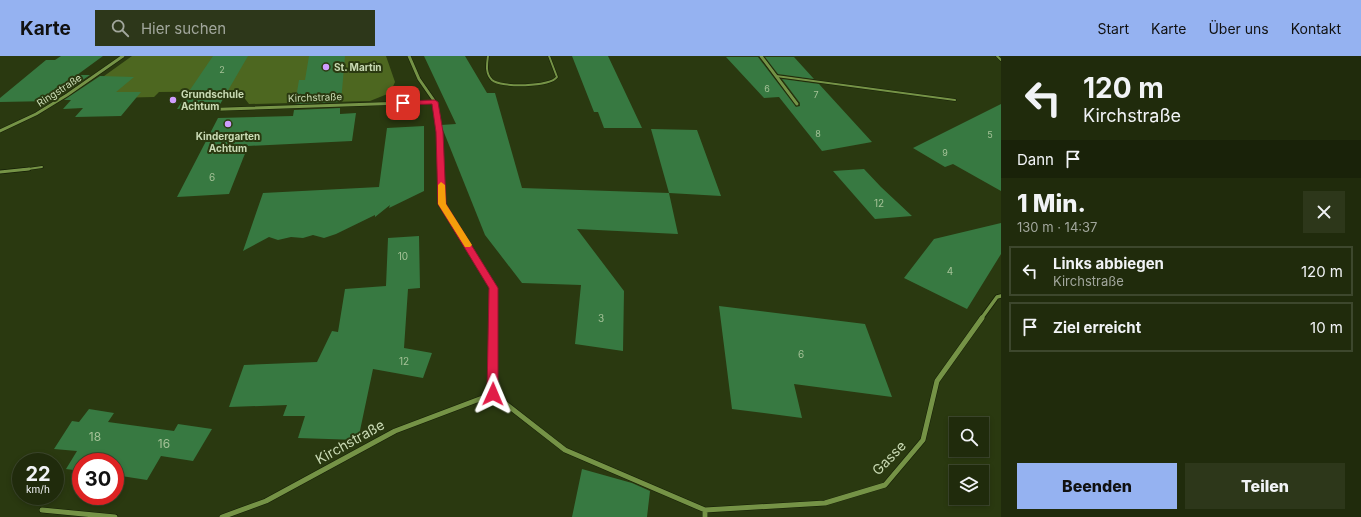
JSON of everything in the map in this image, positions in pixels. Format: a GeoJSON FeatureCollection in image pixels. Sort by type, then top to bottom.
{"type":"FeatureCollection","features":[{"type":"Feature","properties":{"kind":"street","name":"Ringstraße"},"geometry":{"type":"LineString","coordinates":[[0,131],[36,114],[67,95],[123,56]]}},
{"type":"Feature","properties":{"kind":"street"},"geometry":{"type":"LineString","coordinates":[[409,56],[419,79],[435,102],[439,132],[442,204],[494,288],[493,394],[565,450],[705,510],[705,517]]}},
{"type":"Feature","properties":{"kind":"street"},"geometry":{"type":"LineString","coordinates":[[761,56],[797,104]]}},
{"type":"Feature","properties":{"kind":"street","name":"Kirchstraße"},"geometry":{"type":"LineString","coordinates":[[196,110],[435,102]]}},
{"type":"Feature","properties":{"kind":"street","name":"Gasse"},"geometry":{"type":"LineString","coordinates":[[705,510],[825,503],[885,484],[923,440],[937,381],[997,297],[1001,296]]}},
{"type":"Feature","properties":{"kind":"street","name":"Kirchstraße"},"geometry":{"type":"LineString","coordinates":[[222,517],[266,501],[395,431],[493,394]]}},
{"type":"Feature","properties":{"kind":"street"},"geometry":{"type":"LineString","coordinates":[[42,510],[115,517]]}},
{"type":"Feature","properties":{"kind":"lane"},"geometry":{"type":"LineString","coordinates":[[488,56],[487,72],[491,79],[498,84],[512,85],[547,83],[554,81],[557,77],[549,56]]}},
{"type":"Feature","properties":{"kind":"lane"},"geometry":{"type":"LineString","coordinates":[[997,56],[1001,60]]}},
{"type":"Feature","properties":{"kind":"lane"},"geometry":{"type":"LineString","coordinates":[[776,76],[955,100]]}},
{"type":"Feature","properties":{"kind":"lane"},"geometry":{"type":"LineString","coordinates":[[0,172],[42,167]]}},
{"type":"Feature","properties":{"kind":"green space"},"geometry":{"type":"Polygon","coordinates":[[[132,56],[386,56],[395,82],[390,93],[370,101],[249,104],[239,91],[159,92],[154,97],[72,99],[132,56]]]}},
{"type":"Feature","properties":{"kind":"building"},"geometry":{"type":"Polygon","coordinates":[[[61,56],[103,56],[77,75],[90,75],[52,101],[0,102],[0,98],[46,60],[55,60],[61,56]]]}},
{"type":"Feature","properties":{"kind":"building"},"geometry":{"type":"Polygon","coordinates":[[[213,56],[248,56],[219,106],[177,109],[213,56]]]}},
{"type":"Feature","properties":{"kind":"building","name":"St. Martin"},"geometry":{"type":"Polygon","coordinates":[[[309,56],[345,56],[341,102],[295,104],[299,80],[305,80],[309,56]]]}},
{"type":"Feature","properties":{"kind":"building"},"geometry":{"type":"Polygon","coordinates":[[[424,56],[465,56],[487,93],[495,93],[522,188],[669,193],[678,234],[577,229],[624,291],[623,351],[575,344],[581,285],[522,283],[485,235],[441,125],[456,124],[424,56]]]}},
{"type":"Feature","properties":{"kind":"building"},"geometry":{"type":"Polygon","coordinates":[[[572,56],[608,56],[642,128],[604,128],[598,112],[594,112],[572,56]]]}},
{"type":"Feature","properties":{"kind":"building"},"geometry":{"type":"Polygon","coordinates":[[[726,57],[758,57],[796,107],[800,106],[800,103],[782,79],[819,84],[872,142],[822,151],[779,97],[764,98],[726,57]]]}},
{"type":"Feature","properties":{"kind":"building"},"geometry":{"type":"Polygon","coordinates":[[[765,57],[794,57],[814,79],[778,74],[765,57]]]}},
{"type":"Feature","properties":{"kind":"building"},"geometry":{"type":"Polygon","coordinates":[[[100,76],[134,77],[116,92],[141,92],[121,116],[75,117],[83,108],[63,109],[71,100],[64,100],[100,76]]]}},
{"type":"Feature","properties":{"kind":"building"},"geometry":{"type":"Polygon","coordinates":[[[1001,104],[1001,191],[953,164],[945,167],[913,148],[1001,104]]]}},
{"type":"Feature","properties":{"kind":"building"},"geometry":{"type":"Polygon","coordinates":[[[340,108],[340,114],[356,113],[352,141],[248,146],[229,194],[177,197],[218,118],[293,116],[294,110],[340,108]]]}},
{"type":"Feature","properties":{"kind":"building"},"geometry":{"type":"Polygon","coordinates":[[[424,126],[424,191],[389,208],[390,205],[375,217],[375,215],[336,234],[324,238],[313,235],[303,238],[291,237],[278,240],[269,237],[243,251],[263,193],[379,187],[387,128],[424,126]]]}},
{"type":"Feature","properties":{"kind":"building"},"geometry":{"type":"Polygon","coordinates":[[[651,129],[697,130],[721,196],[669,193],[651,129]]]}},
{"type":"Feature","properties":{"kind":"building"},"geometry":{"type":"Polygon","coordinates":[[[864,169],[912,216],[875,219],[833,171],[864,169]]]}},
{"type":"Feature","properties":{"kind":"building"},"geometry":{"type":"Polygon","coordinates":[[[1001,223],[1001,254],[967,309],[904,278],[934,239],[1001,223]]]}},
{"type":"Feature","properties":{"kind":"building"},"geometry":{"type":"Polygon","coordinates":[[[419,236],[420,288],[408,289],[404,348],[432,353],[423,378],[373,369],[358,440],[298,438],[305,416],[283,416],[287,405],[229,407],[244,365],[317,362],[332,331],[338,332],[345,289],[386,286],[388,238],[419,236]]]}},
{"type":"Feature","properties":{"kind":"building"},"geometry":{"type":"Polygon","coordinates":[[[719,306],[865,324],[892,397],[794,384],[802,418],[732,409],[719,306]]]}},
{"type":"Feature","properties":{"kind":"building"},"geometry":{"type":"Polygon","coordinates":[[[89,409],[114,413],[108,422],[174,431],[178,424],[212,429],[193,461],[161,456],[147,480],[124,476],[124,453],[76,453],[77,451],[54,449],[72,421],[79,422],[89,409]]]}},
{"type":"Feature","properties":{"kind":"building"},"geometry":{"type":"Polygon","coordinates":[[[72,459],[72,470],[66,469],[72,459]]]}},
{"type":"Feature","properties":{"kind":"building"},"geometry":{"type":"Polygon","coordinates":[[[582,469],[632,483],[650,491],[647,517],[572,517],[582,469]]]}},
{"type":"Feature","properties":{"kind":"slow traffic"},"geometry":{"type":"LineString","coordinates":[[441,185],[442,204],[467,245]]}},
{"type":"Feature","properties":{"kind":"place","name":"St. Martin"},"geometry":{"type":"Point","coordinates":[326,67]}},
{"type":"Feature","properties":{"kind":"place","name":"Grundschule Achtum"},"geometry":{"type":"Point","coordinates":[173,100]}},
{"type":"Feature","properties":{"kind":"place","name":"Kindergarten Achtum"},"geometry":{"type":"Point","coordinates":[228,124]}},
{"type":"Feature","properties":{"kind":"route"},"geometry":{"type":"LineString","coordinates":[[403,103],[435,102],[439,132],[442,204],[494,288],[493,394]]}}]}
